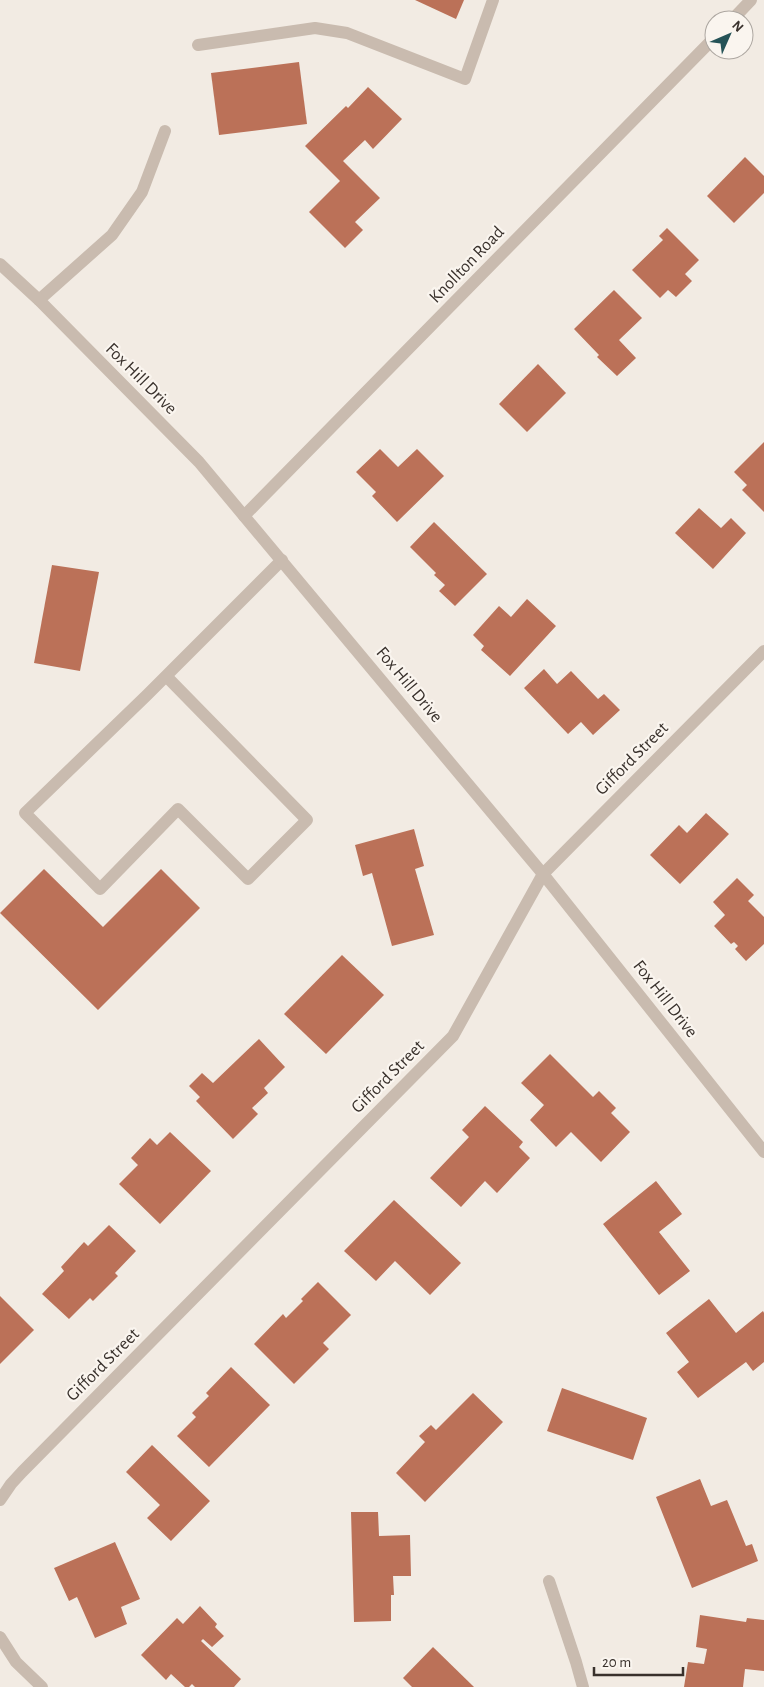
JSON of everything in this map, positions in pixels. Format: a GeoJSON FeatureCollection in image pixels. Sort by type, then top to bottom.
{"type":"FeatureCollection","features":[{"type":"Feature","properties":{"kind":"street"},"geometry":{"type":"LineString","coordinates":[[198,45],[315,28],[346,33],[465,79],[494,0]]}},
{"type":"Feature","properties":{"kind":"street"},"geometry":{"type":"LineString","coordinates":[[742,10],[751,0]]}},
{"type":"Feature","properties":{"kind":"street","name":"Knollton Road"},"geometry":{"type":"LineString","coordinates":[[244,516],[704,48]]}},
{"type":"Feature","properties":{"kind":"street"},"geometry":{"type":"LineString","coordinates":[[39,300],[112,235],[142,192],[165,130]]}},
{"type":"Feature","properties":{"kind":"street","name":"Fox Hill Drive"},"geometry":{"type":"LineString","coordinates":[[0,264],[39,300],[199,462],[543,874],[764,1152]]}},
{"type":"Feature","properties":{"kind":"street"},"geometry":{"type":"LineString","coordinates":[[166,676],[307,820],[248,879],[178,809],[100,889],[24,814],[282,560]]}},
{"type":"Feature","properties":{"kind":"street","name":"Gifford Street"},"geometry":{"type":"LineString","coordinates":[[0,1500],[22,1472],[453,1036],[543,874],[764,651]]}},
{"type":"Feature","properties":{"kind":"street"},"geometry":{"type":"LineString","coordinates":[[549,1581],[576,1662],[582,1687]]}},
{"type":"Feature","properties":{"kind":"street"},"geometry":{"type":"LineString","coordinates":[[0,1637],[16,1662],[42,1687]]}},
{"type":"Feature","properties":{"kind":"building"},"geometry":{"type":"Polygon","coordinates":[[[415,0],[464,0],[456,19],[415,0]]]}},
{"type":"Feature","properties":{"kind":"building"},"geometry":{"type":"Polygon","coordinates":[[[299,62],[307,124],[219,135],[211,73],[299,62]]]}},
{"type":"Feature","properties":{"kind":"building"},"geometry":{"type":"Polygon","coordinates":[[[368,87],[402,119],[373,149],[365,140],[343,161],[380,198],[355,222],[363,230],[345,248],[309,212],[340,181],[305,146],[346,106],[348,108],[368,87]]]}},
{"type":"Feature","properties":{"kind":"building"},"geometry":{"type":"Polygon","coordinates":[[[745,157],[764,176],[764,193],[734,223],[707,196],[745,157]]]}},
{"type":"Feature","properties":{"kind":"building"},"geometry":{"type":"Polygon","coordinates":[[[667,228],[699,260],[685,274],[692,281],[676,297],[668,290],[660,298],[632,270],[663,240],[659,236],[667,228]]]}},
{"type":"Feature","properties":{"kind":"building"},"geometry":{"type":"Polygon","coordinates":[[[614,290],[642,318],[619,340],[636,358],[617,376],[597,357],[599,355],[574,329],[614,290]]]}},
{"type":"Feature","properties":{"kind":"building"},"geometry":{"type":"Polygon","coordinates":[[[538,364],[566,393],[527,432],[499,404],[538,364]]]}},
{"type":"Feature","properties":{"kind":"building"},"geometry":{"type":"Polygon","coordinates":[[[764,442],[764,512],[742,490],[747,485],[734,472],[764,442]]]}},
{"type":"Feature","properties":{"kind":"building"},"geometry":{"type":"Polygon","coordinates":[[[380,449],[398,467],[417,449],[444,476],[397,522],[372,496],[376,492],[356,472],[380,449]]]}},
{"type":"Feature","properties":{"kind":"building"},"geometry":{"type":"Polygon","coordinates":[[[699,508],[721,528],[731,518],[746,533],[713,569],[675,533],[699,508]]]}},
{"type":"Feature","properties":{"kind":"building"},"geometry":{"type":"Polygon","coordinates":[[[434,522],[487,574],[455,606],[439,591],[445,585],[434,575],[436,573],[410,547],[434,522]]]}},
{"type":"Feature","properties":{"kind":"building"},"geometry":{"type":"Polygon","coordinates":[[[52,565],[99,572],[80,671],[34,663],[52,565]]]}},
{"type":"Feature","properties":{"kind":"building"},"geometry":{"type":"Polygon","coordinates":[[[527,599],[556,626],[510,676],[481,650],[484,646],[473,635],[499,606],[511,617],[527,599]]]}},
{"type":"Feature","properties":{"kind":"building"},"geometry":{"type":"Polygon","coordinates":[[[544,669],[557,684],[571,671],[598,699],[604,694],[620,710],[593,735],[581,722],[568,734],[524,688],[544,669]]]}},
{"type":"Feature","properties":{"kind":"building"},"geometry":{"type":"Polygon","coordinates":[[[706,813],[729,834],[680,884],[650,855],[679,825],[687,833],[706,813]]]}},
{"type":"Feature","properties":{"kind":"building"},"geometry":{"type":"Polygon","coordinates":[[[414,829],[424,866],[415,869],[434,935],[392,946],[372,873],[363,876],[355,845],[414,829]]]}},
{"type":"Feature","properties":{"kind":"building"},"geometry":{"type":"Polygon","coordinates":[[[44,869],[103,927],[161,869],[200,908],[98,1010],[0,913],[44,869]]]}},
{"type":"Feature","properties":{"kind":"building"},"geometry":{"type":"Polygon","coordinates":[[[737,878],[754,895],[748,901],[764,917],[764,944],[746,961],[735,949],[738,946],[734,942],[731,944],[714,926],[725,915],[713,902],[737,878]]]}},
{"type":"Feature","properties":{"kind":"building"},"geometry":{"type":"Polygon","coordinates":[[[342,955],[384,995],[326,1054],[284,1014],[342,955]]]}},
{"type":"Feature","properties":{"kind":"building"},"geometry":{"type":"Polygon","coordinates":[[[259,1039],[285,1067],[264,1088],[268,1093],[252,1108],[258,1114],[233,1139],[196,1101],[200,1097],[189,1086],[202,1073],[213,1083],[259,1039]]]}},
{"type":"Feature","properties":{"kind":"building"},"geometry":{"type":"Polygon","coordinates":[[[550,1054],[593,1097],[599,1091],[616,1108],[611,1113],[630,1132],[601,1162],[571,1132],[556,1147],[530,1120],[544,1105],[521,1083],[550,1054]]]}},
{"type":"Feature","properties":{"kind":"building"},"geometry":{"type":"Polygon","coordinates":[[[485,1106],[523,1142],[519,1147],[530,1158],[497,1193],[485,1181],[461,1207],[430,1178],[469,1137],[462,1130],[485,1106]]]}},
{"type":"Feature","properties":{"kind":"building"},"geometry":{"type":"Polygon","coordinates":[[[170,1132],[211,1171],[160,1224],[119,1184],[138,1165],[131,1158],[150,1138],[157,1145],[170,1132]]]}},
{"type":"Feature","properties":{"kind":"building"},"geometry":{"type":"Polygon","coordinates":[[[656,1181],[682,1214],[659,1232],[690,1271],[659,1295],[603,1224],[656,1181]]]}},
{"type":"Feature","properties":{"kind":"building"},"geometry":{"type":"Polygon","coordinates":[[[394,1200],[461,1263],[430,1295],[395,1261],[376,1281],[344,1251],[394,1200]]]}},
{"type":"Feature","properties":{"kind":"building"},"geometry":{"type":"Polygon","coordinates":[[[109,1225],[136,1251],[115,1273],[118,1276],[93,1301],[90,1298],[69,1319],[42,1294],[64,1271],[61,1267],[84,1242],[88,1246],[109,1225]]]}},
{"type":"Feature","properties":{"kind":"building"},"geometry":{"type":"Polygon","coordinates":[[[318,1282],[351,1315],[323,1343],[329,1349],[294,1384],[254,1344],[283,1314],[286,1318],[318,1282]]]}},
{"type":"Feature","properties":{"kind":"building"},"geometry":{"type":"Polygon","coordinates":[[[0,1296],[34,1330],[0,1364],[0,1296]]]}},
{"type":"Feature","properties":{"kind":"building"},"geometry":{"type":"Polygon","coordinates":[[[709,1299],[736,1333],[763,1311],[764,1362],[753,1371],[746,1362],[698,1398],[677,1372],[689,1362],[666,1333],[709,1299]]]}},
{"type":"Feature","properties":{"kind":"building"},"geometry":{"type":"Polygon","coordinates":[[[231,1367],[270,1405],[209,1467],[177,1436],[196,1417],[192,1413],[209,1396],[206,1393],[231,1367]]]}},
{"type":"Feature","properties":{"kind":"building"},"geometry":{"type":"Polygon","coordinates":[[[562,1388],[647,1418],[633,1460],[547,1431],[562,1388]]]}},
{"type":"Feature","properties":{"kind":"building"},"geometry":{"type":"Polygon","coordinates":[[[473,1393],[503,1422],[425,1502],[396,1473],[425,1442],[419,1436],[431,1425],[436,1430],[473,1393]]]}},
{"type":"Feature","properties":{"kind":"building"},"geometry":{"type":"Polygon","coordinates":[[[152,1445],[210,1501],[171,1541],[147,1518],[160,1505],[126,1472],[152,1445]]]}},
{"type":"Feature","properties":{"kind":"building"},"geometry":{"type":"Polygon","coordinates":[[[700,1479],[711,1506],[727,1500],[746,1546],[752,1544],[758,1561],[692,1588],[656,1497],[700,1479]]]}},
{"type":"Feature","properties":{"kind":"building"},"geometry":{"type":"Polygon","coordinates":[[[351,1512],[378,1512],[379,1536],[410,1535],[411,1576],[393,1576],[394,1595],[391,1595],[391,1621],[354,1622],[351,1512]]]}},
{"type":"Feature","properties":{"kind":"building"},"geometry":{"type":"Polygon","coordinates":[[[115,1542],[140,1599],[121,1607],[127,1624],[95,1638],[77,1597],[69,1601],[54,1568],[115,1542]]]}},
{"type":"Feature","properties":{"kind":"building"},"geometry":{"type":"Polygon","coordinates":[[[200,1606],[217,1624],[215,1627],[224,1636],[212,1647],[203,1639],[201,1641],[241,1679],[234,1687],[195,1687],[192,1684],[189,1687],[185,1687],[171,1674],[166,1680],[141,1655],[177,1618],[183,1624],[200,1606]]]}},
{"type":"Feature","properties":{"kind":"building"},"geometry":{"type":"Polygon","coordinates":[[[700,1615],[746,1622],[747,1618],[764,1620],[764,1671],[745,1669],[743,1687],[684,1687],[688,1662],[704,1664],[707,1649],[696,1647],[700,1615]]]}},
{"type":"Feature","properties":{"kind":"building"},"geometry":{"type":"Polygon","coordinates":[[[433,1647],[474,1687],[412,1687],[403,1678],[433,1647]]]}}]}
